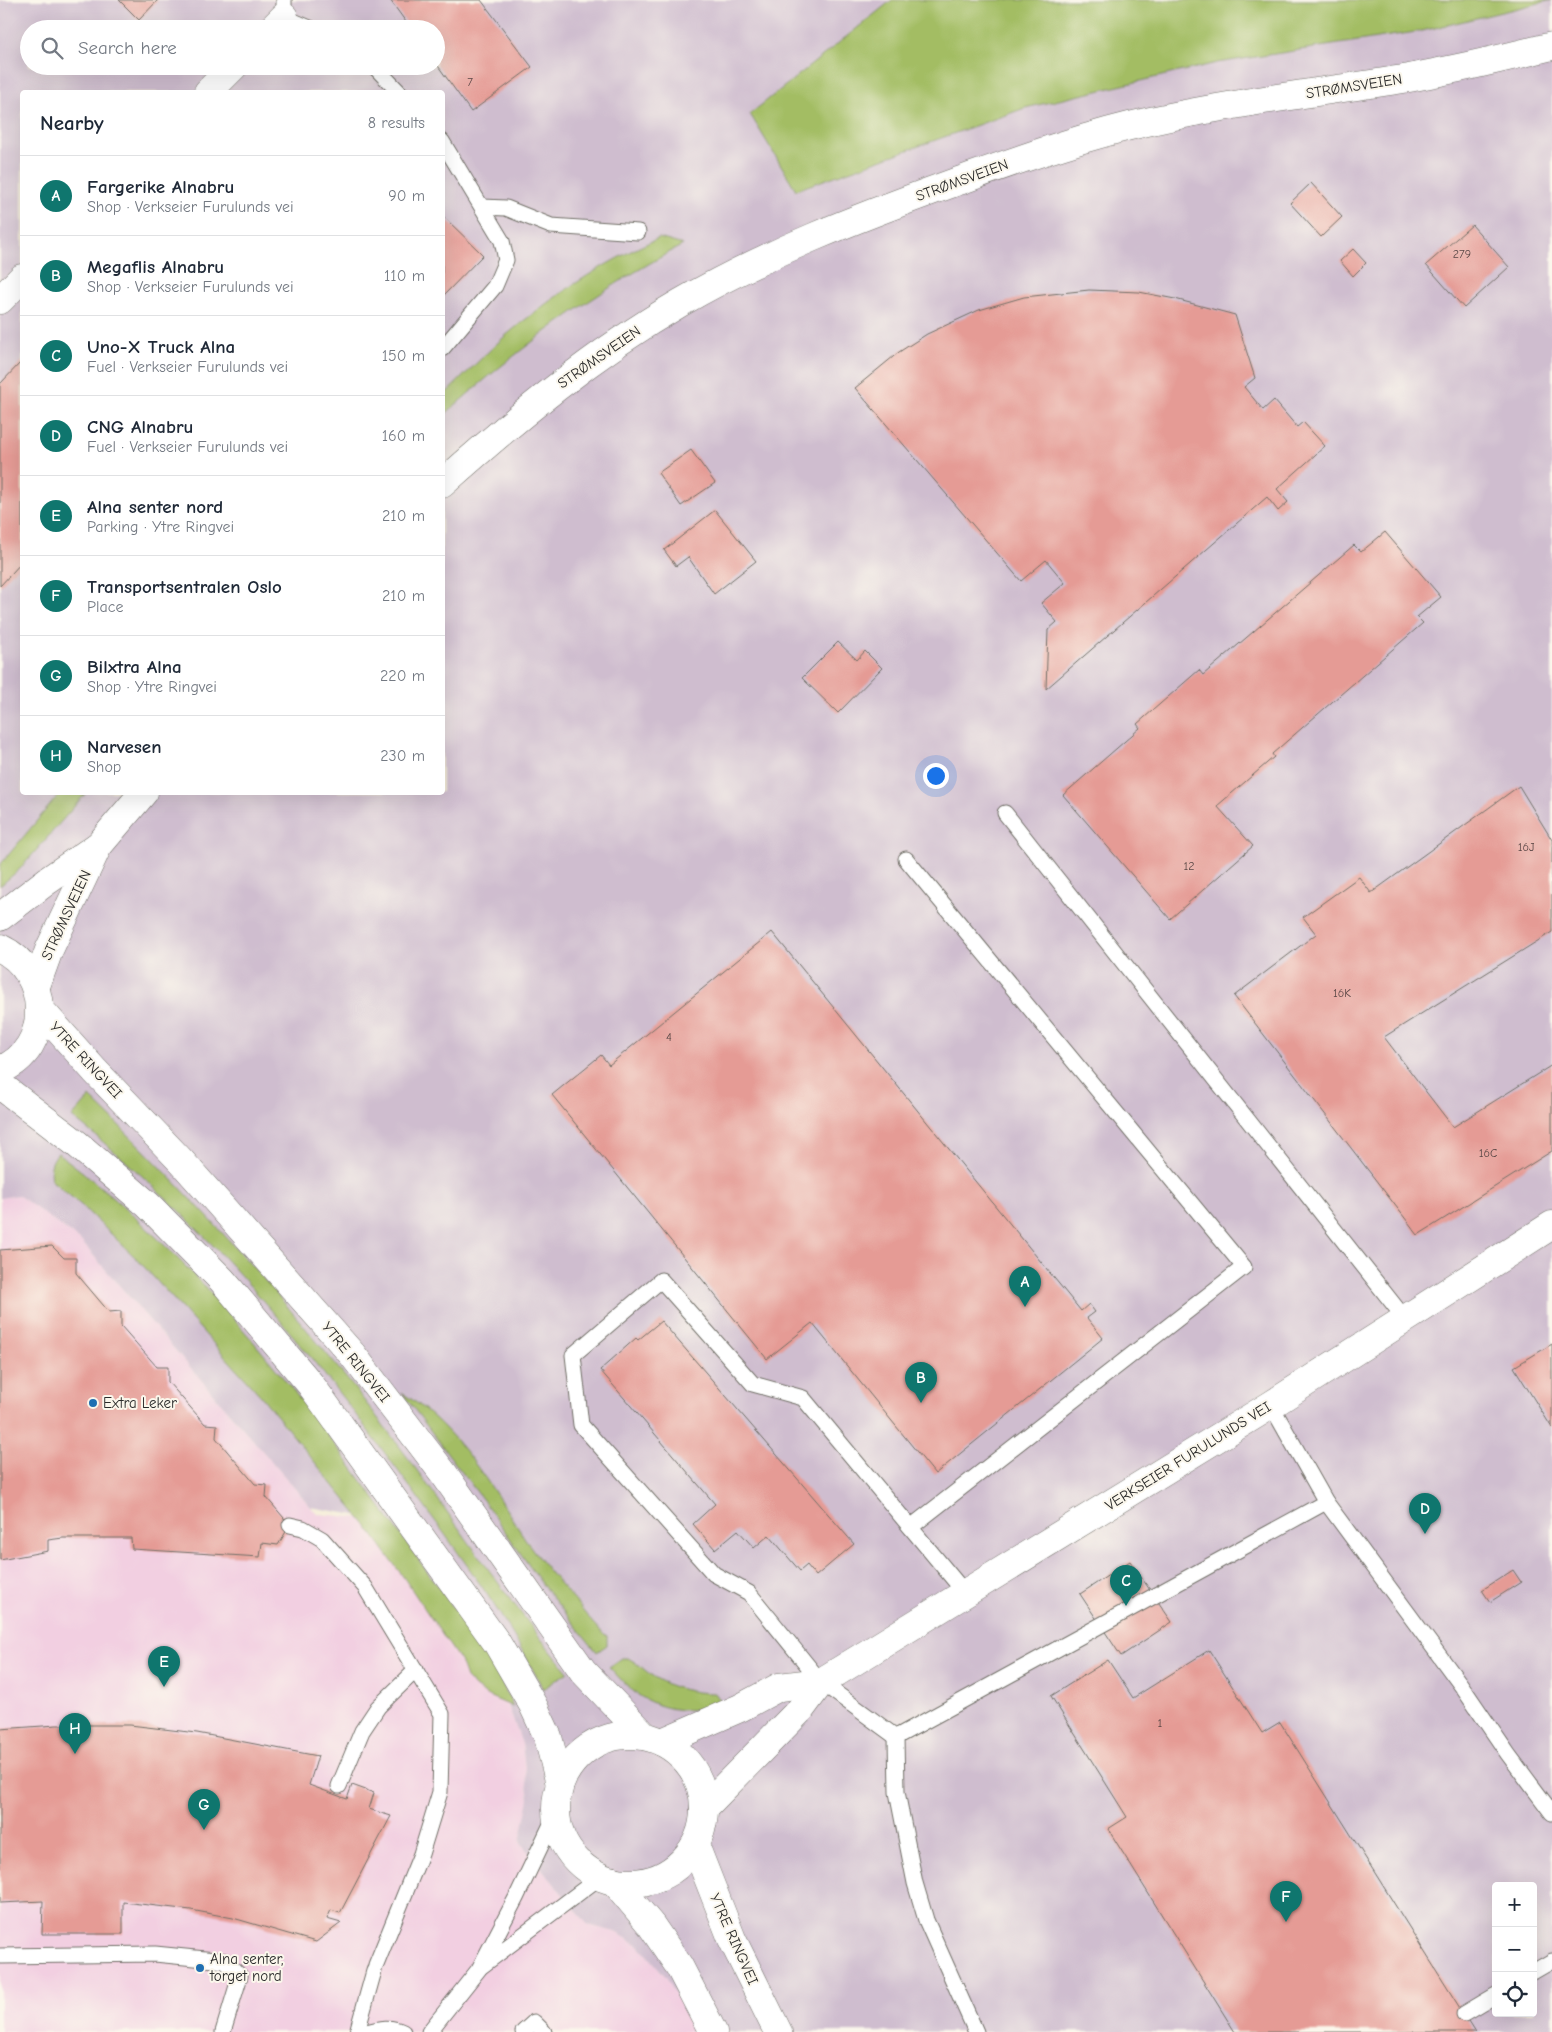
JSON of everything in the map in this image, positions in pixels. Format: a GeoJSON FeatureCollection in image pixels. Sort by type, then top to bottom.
{"type":"FeatureCollection","features":[{"type":"Feature","properties":{"kind":"main road","name":"STRØMSVEIEN"},"geometry":{"type":"LineString","coordinates":[[445,481],[491,440],[568,378],[644,326],[724,279],[774,254],[855,219],[1046,150],[1105,132],[1200,110],[1462,68],[1552,46]]}},
{"type":"Feature","properties":{"kind":"main road"},"geometry":{"type":"LineString","coordinates":[[210,90],[225,75]]}},
{"type":"Feature","properties":{"kind":"main road"},"geometry":{"type":"LineString","coordinates":[[0,300],[20,280]]}},
{"type":"Feature","properties":{"kind":"main road","name":"STRØMSVEIEN"},"geometry":{"type":"LineString","coordinates":[[0,1070],[18,1058],[30,1044],[37,1028],[38,998],[49,950],[99,845],[141,795]]}},
{"type":"Feature","properties":{"kind":"main road","name":"STRØMSVEIEN"},"geometry":{"type":"LineString","coordinates":[[0,917],[47,880],[99,845]]}},
{"type":"Feature","properties":{"kind":"main road","name":"YTRE RINGVEI"},"geometry":{"type":"LineString","coordinates":[[0,948],[10,953],[25,968],[38,998],[95,1071],[182,1162],[352,1354],[444,1474],[583,1670],[654,1739]]}},
{"type":"Feature","properties":{"kind":"main road"},"geometry":{"type":"LineString","coordinates":[[0,1084],[77,1144],[148,1205],[222,1280],[311,1385],[497,1644],[533,1705],[548,1737],[560,1784]]}},
{"type":"Feature","properties":{"kind":"main road","name":"VERKSEIER FURULUNDS VEI"},"geometry":{"type":"LineString","coordinates":[[704,1808],[801,1709],[821,1682],[1271,1406],[1552,1225]]}},
{"type":"Feature","properties":{"kind":"main road","name":"VERKSEIER FURULUNDS VEI"},"geometry":{"type":"LineString","coordinates":[[654,1739],[740,1708],[779,1687],[821,1682]]}},
{"type":"Feature","properties":{"kind":"main road"},"geometry":{"type":"LineString","coordinates":[[624,1735],[654,1739],[679,1754],[692,1769],[701,1787],[704,1808],[702,1827],[695,1845],[681,1863],[661,1876],[638,1883],[607,1879],[583,1867],[569,1852],[560,1834],[556,1814],[556,1799],[560,1784],[570,1765],[585,1750],[597,1744],[624,1735]]}},
{"type":"Feature","properties":{"kind":"main road","name":"YTRE RINGVEI"},"geometry":{"type":"LineString","coordinates":[[695,1845],[732,1940],[778,2032]]}},
{"type":"Feature","properties":{"kind":"main road"},"geometry":{"type":"LineString","coordinates":[[607,1879],[651,1925],[679,1966],[712,2032]]}},
{"type":"Feature","properties":{"kind":"lane"},"geometry":{"type":"LineString","coordinates":[[383,75],[397,90]]}},
{"type":"Feature","properties":{"kind":"lane"},"geometry":{"type":"LineString","coordinates":[[445,146],[502,241],[506,260],[495,286],[445,344]]}},
{"type":"Feature","properties":{"kind":"lane"},"geometry":{"type":"LineString","coordinates":[[482,206],[506,208],[551,226],[638,232]]}},
{"type":"Feature","properties":{"kind":"lane"},"geometry":{"type":"LineString","coordinates":[[1005,814],[1406,1320]]}},
{"type":"Feature","properties":{"kind":"lane"},"geometry":{"type":"LineString","coordinates":[[906,859],[1244,1267],[911,1527]]}},
{"type":"Feature","properties":{"kind":"lane"},"geometry":{"type":"LineString","coordinates":[[896,1737],[821,1682],[749,1592],[714,1574],[581,1426],[573,1354],[661,1280],[753,1384],[803,1398],[965,1593]]}},
{"type":"Feature","properties":{"kind":"lane"},"geometry":{"type":"LineString","coordinates":[[1271,1406],[1326,1502],[1461,1685],[1508,1754],[1552,1813]]}},
{"type":"Feature","properties":{"kind":"lane"},"geometry":{"type":"LineString","coordinates":[[896,1737],[1326,1502]]}},
{"type":"Feature","properties":{"kind":"lane"},"geometry":{"type":"LineString","coordinates":[[290,1525],[303,1528],[322,1539],[365,1587],[442,1714],[440,1792],[421,1854],[375,1968],[357,2032]]}},
{"type":"Feature","properties":{"kind":"lane"},"geometry":{"type":"LineString","coordinates":[[339,1786],[362,1730],[378,1707],[416,1670]]}},
{"type":"Feature","properties":{"kind":"lane"},"geometry":{"type":"LineString","coordinates":[[896,1737],[897,1792],[914,1883],[926,1920],[976,2032]]}},
{"type":"Feature","properties":{"kind":"lane"},"geometry":{"type":"LineString","coordinates":[[429,2032],[479,1968],[516,1898],[556,1814]]}},
{"type":"Feature","properties":{"kind":"lane"},"geometry":{"type":"LineString","coordinates":[[479,1968],[607,1879]]}},
{"type":"Feature","properties":{"kind":"lane"},"geometry":{"type":"LineString","coordinates":[[0,1956],[155,1954],[225,1961],[240,1976],[223,2032]]}},
{"type":"Feature","properties":{"kind":"lane"},"geometry":{"type":"LineString","coordinates":[[1537,1970],[1552,1961]]}},
{"type":"Feature","properties":{"kind":"lane"},"geometry":{"type":"LineString","coordinates":[[1464,2014],[1492,1997]]}},
{"type":"Feature","properties":{"kind":"lane"},"geometry":{"type":"LineString","coordinates":[[523,2032],[534,2022],[544,2032]]}},
{"type":"Feature","properties":{"kind":"lane"},"geometry":{"type":"LineString","coordinates":[[367,2032],[382,2028],[397,2029],[403,2032]]}},
{"type":"Feature","properties":{"kind":"shaded area"},"geometry":{"type":"Polygon","coordinates":[[[0,0],[892,0],[751,114],[796,190],[1025,108],[1217,63],[1422,31],[1552,0],[1552,2032],[694,2032],[667,1978],[639,1945],[615,1932],[588,1925],[520,1842],[529,1799],[522,1744],[501,1686],[384,1520],[311,1507],[80,1240],[18,1195],[0,1198],[0,0]]]}},
{"type":"Feature","properties":{"kind":"shaded area"},"geometry":{"type":"Polygon","coordinates":[[[18,1195],[80,1240],[317,1514],[384,1520],[501,1686],[522,1744],[529,1800],[520,1842],[588,1925],[615,1932],[639,1945],[667,1978],[694,2032],[0,2032],[0,1198],[18,1195]]]}},
{"type":"Feature","properties":{"kind":"green space"},"geometry":{"type":"Polygon","coordinates":[[[892,0],[1552,0],[1422,31],[1217,63],[1025,108],[796,190],[750,114],[892,0]]]}},
{"type":"Feature","properties":{"kind":"green space"},"geometry":{"type":"Polygon","coordinates":[[[659,238],[683,245],[619,282],[558,323],[499,368],[445,414],[445,394],[504,337],[558,295],[597,270],[659,238]]]}},
{"type":"Feature","properties":{"kind":"green space"},"geometry":{"type":"Polygon","coordinates":[[[58,795],[84,795],[20,869],[0,886],[0,865],[58,795]]]}},
{"type":"Feature","properties":{"kind":"green space"},"geometry":{"type":"Polygon","coordinates":[[[90,1097],[207,1216],[317,1342],[410,1460],[498,1583],[568,1672],[543,1689],[514,1636],[464,1560],[373,1437],[295,1338],[254,1290],[167,1199],[121,1157],[72,1117],[90,1097]]]}},
{"type":"Feature","properties":{"kind":"green space"},"geometry":{"type":"Polygon","coordinates":[[[58,1153],[110,1195],[159,1240],[251,1338],[334,1444],[454,1608],[492,1666],[513,1707],[488,1696],[466,1678],[460,1661],[365,1524],[261,1396],[137,1259],[81,1205],[51,1180],[51,1165],[58,1153]]]}},
{"type":"Feature","properties":{"kind":"green space"},"geometry":{"type":"Polygon","coordinates":[[[402,1393],[439,1422],[455,1439],[485,1477],[542,1562],[594,1625],[607,1636],[607,1645],[597,1652],[547,1591],[483,1500],[402,1393]]]}},
{"type":"Feature","properties":{"kind":"green space"},"geometry":{"type":"Polygon","coordinates":[[[622,1658],[632,1660],[668,1685],[691,1691],[715,1693],[720,1700],[711,1705],[689,1710],[667,1707],[646,1700],[626,1685],[609,1667],[622,1658]]]}},
{"type":"Feature","properties":{"kind":"building"},"geometry":{"type":"Polygon","coordinates":[[[119,0],[158,0],[139,20],[119,0]]]}},
{"type":"Feature","properties":{"kind":"building"},"geometry":{"type":"Polygon","coordinates":[[[390,0],[481,0],[532,67],[471,112],[445,75],[445,20],[404,20],[390,0]]]}},
{"type":"Feature","properties":{"kind":"building"},"geometry":{"type":"Polygon","coordinates":[[[1311,183],[1342,217],[1321,237],[1290,203],[1311,183]]]}},
{"type":"Feature","properties":{"kind":"building"},"geometry":{"type":"Polygon","coordinates":[[[445,218],[483,255],[445,294],[445,218]]]}},
{"type":"Feature","properties":{"kind":"building"},"geometry":{"type":"Polygon","coordinates":[[[1472,225],[1509,267],[1464,308],[1426,265],[1472,225]]]}},
{"type":"Feature","properties":{"kind":"building"},"geometry":{"type":"Polygon","coordinates":[[[1353,249],[1366,263],[1353,276],[1340,261],[1353,249]]]}},
{"type":"Feature","properties":{"kind":"building"},"geometry":{"type":"Polygon","coordinates":[[[1089,290],[1139,292],[1175,299],[1235,315],[1255,378],[1244,387],[1263,410],[1274,400],[1297,427],[1303,422],[1325,446],[1277,489],[1288,502],[1278,511],[1267,497],[1046,689],[1048,630],[1057,622],[1041,603],[1065,583],[1046,560],[1021,581],[855,388],[899,352],[927,334],[979,310],[1024,297],[1089,290]]]}},
{"type":"Feature","properties":{"kind":"building"},"geometry":{"type":"Polygon","coordinates":[[[20,363],[20,564],[0,586],[0,384],[20,363]]]}},
{"type":"Feature","properties":{"kind":"building"},"geometry":{"type":"Polygon","coordinates":[[[691,450],[715,483],[681,506],[658,473],[691,450]]]}},
{"type":"Feature","properties":{"kind":"building"},"geometry":{"type":"Polygon","coordinates":[[[715,510],[756,561],[714,594],[688,557],[676,566],[664,550],[715,510]]]}},
{"type":"Feature","properties":{"kind":"building"},"geometry":{"type":"Polygon","coordinates":[[[1385,532],[1441,597],[1417,617],[1423,623],[1272,754],[1274,757],[1217,806],[1253,846],[1170,919],[1063,795],[1140,728],[1137,724],[1199,670],[1203,675],[1354,545],[1361,552],[1385,532]]]}},
{"type":"Feature","properties":{"kind":"building"},"geometry":{"type":"Polygon","coordinates":[[[838,642],[857,660],[865,651],[882,668],[838,713],[802,678],[838,642]]]}},
{"type":"Feature","properties":{"kind":"building"},"geometry":{"type":"Polygon","coordinates":[[[1519,786],[1552,840],[1552,932],[1384,1037],[1453,1127],[1552,1065],[1552,1151],[1418,1235],[1234,996],[1316,934],[1303,917],[1359,877],[1371,893],[1519,786]]]}},
{"type":"Feature","properties":{"kind":"building"},"geometry":{"type":"Polygon","coordinates":[[[772,932],[1081,1311],[1089,1304],[1095,1312],[1087,1318],[1103,1338],[935,1474],[812,1323],[767,1359],[552,1095],[601,1055],[609,1065],[772,932]]]}},
{"type":"Feature","properties":{"kind":"building","name":"Extra Leker"},"geometry":{"type":"Polygon","coordinates":[[[52,1246],[64,1258],[76,1258],[76,1273],[109,1312],[121,1311],[121,1326],[157,1367],[168,1367],[168,1382],[205,1424],[217,1425],[216,1438],[255,1484],[267,1485],[266,1497],[290,1525],[278,1545],[262,1543],[260,1557],[132,1549],[131,1538],[63,1538],[48,1540],[48,1551],[0,1560],[0,1250],[52,1246]]]}},
{"type":"Feature","properties":{"kind":"building"},"geometry":{"type":"Polygon","coordinates":[[[661,1321],[854,1544],[816,1576],[807,1565],[800,1571],[769,1535],[754,1548],[738,1530],[715,1549],[693,1524],[715,1504],[600,1370],[636,1338],[638,1340],[661,1321]]]}},
{"type":"Feature","properties":{"kind":"building"},"geometry":{"type":"Polygon","coordinates":[[[1552,1344],[1552,1428],[1514,1367],[1552,1344]]]}},
{"type":"Feature","properties":{"kind":"building"},"geometry":{"type":"Polygon","coordinates":[[[1130,1561],[1172,1622],[1121,1656],[1080,1594],[1130,1561]]]}},
{"type":"Feature","properties":{"kind":"building"},"geometry":{"type":"Polygon","coordinates":[[[1513,1570],[1521,1582],[1490,1602],[1482,1590],[1513,1570]]]}},
{"type":"Feature","properties":{"kind":"building"},"geometry":{"type":"Polygon","coordinates":[[[1209,1650],[1262,1733],[1280,1722],[1475,2032],[1235,2032],[1108,1829],[1127,1817],[1051,1696],[1108,1660],[1133,1698],[1209,1650]]]}},
{"type":"Feature","properties":{"kind":"building"},"geometry":{"type":"Polygon","coordinates":[[[57,1725],[130,1725],[197,1733],[318,1756],[309,1785],[347,1799],[352,1785],[374,1793],[369,1809],[391,1816],[340,1913],[331,1910],[327,1919],[341,1923],[316,1942],[233,1918],[191,1910],[123,1902],[123,1934],[42,1934],[43,1901],[0,1903],[0,1729],[57,1725]]]}},
{"type":"Feature","properties":{"kind":"place","name":"Fargerike Alnabru"},"geometry":{"type":"Point","coordinates":[1025,1307]}},
{"type":"Feature","properties":{"kind":"place","name":"Extra Leker"},"geometry":{"type":"Point","coordinates":[93,1403]}},
{"type":"Feature","properties":{"kind":"place","name":"Megaflis Alnabru"},"geometry":{"type":"Point","coordinates":[921,1403]}},
{"type":"Feature","properties":{"kind":"place","name":"CNG Alnabru"},"geometry":{"type":"Point","coordinates":[1425,1534]}},
{"type":"Feature","properties":{"kind":"place","name":"Uno-X Truck Alna"},"geometry":{"type":"Point","coordinates":[1126,1606]}},
{"type":"Feature","properties":{"kind":"place","name":"Alna senter nord"},"geometry":{"type":"Point","coordinates":[164,1687]}},
{"type":"Feature","properties":{"kind":"place","name":"Narvesen"},"geometry":{"type":"Point","coordinates":[75,1754]}},
{"type":"Feature","properties":{"kind":"place","name":"Bilxtra Alna"},"geometry":{"type":"Point","coordinates":[204,1830]}},
{"type":"Feature","properties":{"kind":"place","name":"Transportsentralen Oslo"},"geometry":{"type":"Point","coordinates":[1286,1922]}},
{"type":"Feature","properties":{"kind":"place","name":"Alna senter, torget nord"},"geometry":{"type":"Point","coordinates":[200,1968]}}]}
